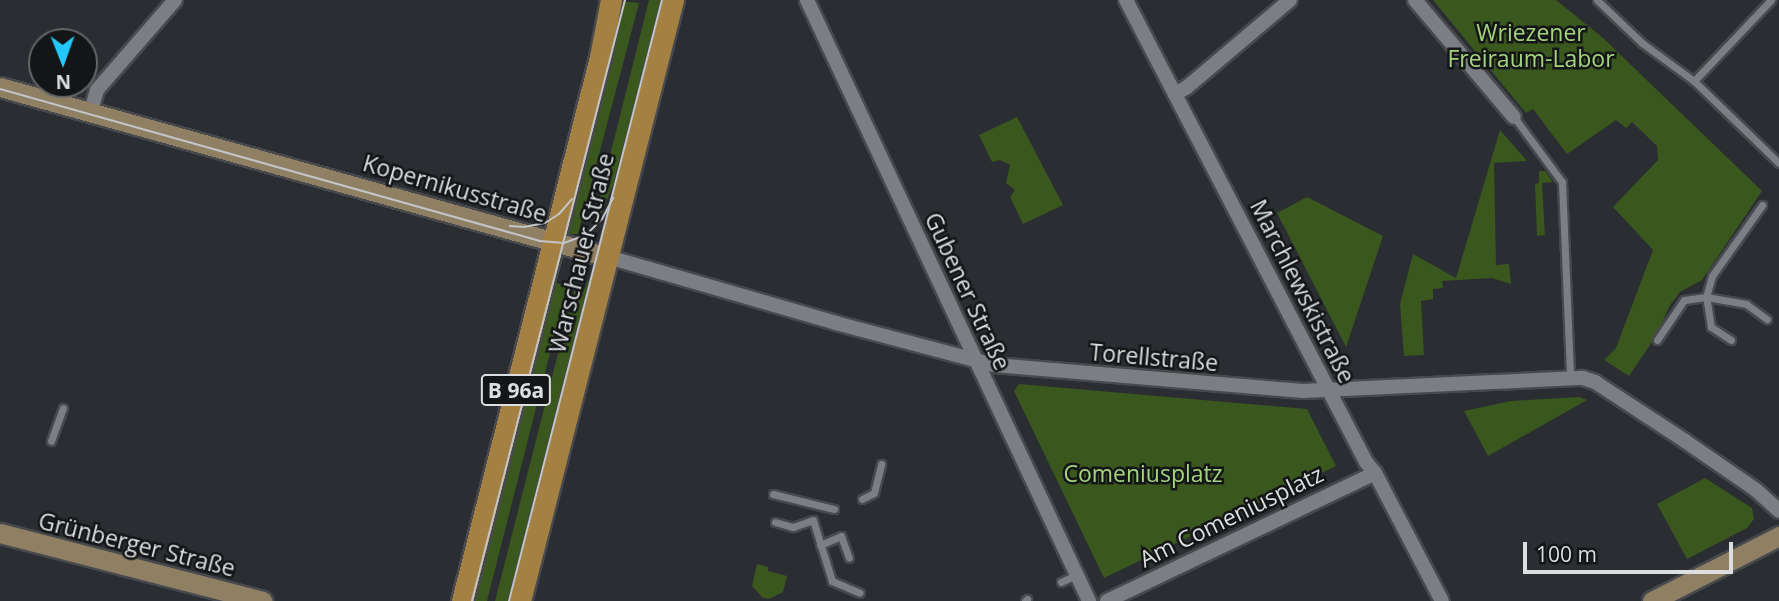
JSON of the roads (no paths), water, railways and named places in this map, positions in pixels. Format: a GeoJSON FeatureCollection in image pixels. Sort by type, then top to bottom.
{"type":"FeatureCollection","features":[{"type":"Feature","properties":{"kind":"main road","name":"Warschauer Straße"},"geometry":{"type":"LineString","coordinates":[[462,601],[600,57],[611,0]]}},
{"type":"Feature","properties":{"kind":"main road","name":"Warschauer Straße"},"geometry":{"type":"LineString","coordinates":[[520,601],[673,0]]}},
{"type":"Feature","properties":{"kind":"street"},"geometry":{"type":"LineString","coordinates":[[90,111],[101,85],[175,0]]}},
{"type":"Feature","properties":{"kind":"street","name":"Gubener Straße"},"geometry":{"type":"LineString","coordinates":[[807,0],[1089,601]]}},
{"type":"Feature","properties":{"kind":"street","name":"Marchlewskistraße"},"geometry":{"type":"LineString","coordinates":[[1126,0],[1328,391],[1442,601]]}},
{"type":"Feature","properties":{"kind":"street"},"geometry":{"type":"LineString","coordinates":[[1175,93],[1186,88],[1290,0]]}},
{"type":"Feature","properties":{"kind":"street"},"geometry":{"type":"LineString","coordinates":[[1415,0],[1514,117]]}},
{"type":"Feature","properties":{"kind":"street","name":"Kopernikusstraße"},"geometry":{"type":"LineString","coordinates":[[0,86],[836,323],[977,360]]}},
{"type":"Feature","properties":{"kind":"street","name":"Torellstraße"},"geometry":{"type":"LineString","coordinates":[[977,360],[994,365],[1235,387],[1328,391],[1570,376]]}},
{"type":"Feature","properties":{"kind":"street"},"geometry":{"type":"LineString","coordinates":[[1570,376],[1595,382],[1756,490],[1779,511]]}},
{"type":"Feature","properties":{"kind":"street","name":"Am Comeniusplatz"},"geometry":{"type":"LineString","coordinates":[[1107,601],[1374,473]]}},
{"type":"Feature","properties":{"kind":"street","name":"Grünberger Straße"},"geometry":{"type":"LineString","coordinates":[[0,534],[262,601]]}},
{"type":"Feature","properties":{"kind":"street"},"geometry":{"type":"LineString","coordinates":[[1652,601],[1779,536]]}},
{"type":"Feature","properties":{"kind":"lane"},"geometry":{"type":"LineString","coordinates":[[1597,0],[1642,43],[1694,81],[1779,163]]}},
{"type":"Feature","properties":{"kind":"lane"},"geometry":{"type":"LineString","coordinates":[[1694,81],[1771,0]]}},
{"type":"Feature","properties":{"kind":"lane"},"geometry":{"type":"LineString","coordinates":[[1514,117],[1562,182],[1570,376]]}},
{"type":"Feature","properties":{"kind":"lane"},"geometry":{"type":"LineString","coordinates":[[1731,340],[1711,327],[1706,298],[1712,276],[1762,205]]}},
{"type":"Feature","properties":{"kind":"lane"},"geometry":{"type":"LineString","coordinates":[[1657,340],[1684,300],[1706,298],[1746,304],[1767,319]]}},
{"type":"Feature","properties":{"kind":"lane"},"geometry":{"type":"LineString","coordinates":[[51,441],[63,408]]}},
{"type":"Feature","properties":{"kind":"lane"},"geometry":{"type":"LineString","coordinates":[[862,499],[874,493],[881,464]]}},
{"type":"Feature","properties":{"kind":"lane"},"geometry":{"type":"LineString","coordinates":[[773,494],[834,509]]}},
{"type":"Feature","properties":{"kind":"lane"},"geometry":{"type":"LineString","coordinates":[[816,504],[813,520],[832,581],[860,593]]}},
{"type":"Feature","properties":{"kind":"lane"},"geometry":{"type":"LineString","coordinates":[[775,522],[793,527],[813,520]]}},
{"type":"Feature","properties":{"kind":"lane"},"geometry":{"type":"LineString","coordinates":[[820,545],[841,536],[849,558]]}},
{"type":"Feature","properties":{"kind":"lane"},"geometry":{"type":"LineString","coordinates":[[1062,582],[1077,575]]}},
{"type":"Feature","properties":{"kind":"tram line"},"geometry":{"type":"LineString","coordinates":[[472,601],[625,0]]}},
{"type":"Feature","properties":{"kind":"tram line"},"geometry":{"type":"LineString","coordinates":[[509,601],[662,0]]}},
{"type":"Feature","properties":{"kind":"tram line"},"geometry":{"type":"LineString","coordinates":[[0,89],[540,241],[564,243],[586,235],[602,219],[613,198]]}},
{"type":"Feature","properties":{"kind":"tram line"},"geometry":{"type":"LineString","coordinates":[[510,226],[524,227],[545,223],[559,214],[572,199]]}},
{"type":"Feature","properties":{"kind":"park label","name":"Wriezener Freiraum-Labor"},"geometry":{"type":"Point","coordinates":[1531,45]}},
{"type":"Feature","properties":{"kind":"park label","name":"Comeniusplatz"},"geometry":{"type":"Point","coordinates":[1143,473]}}]}
